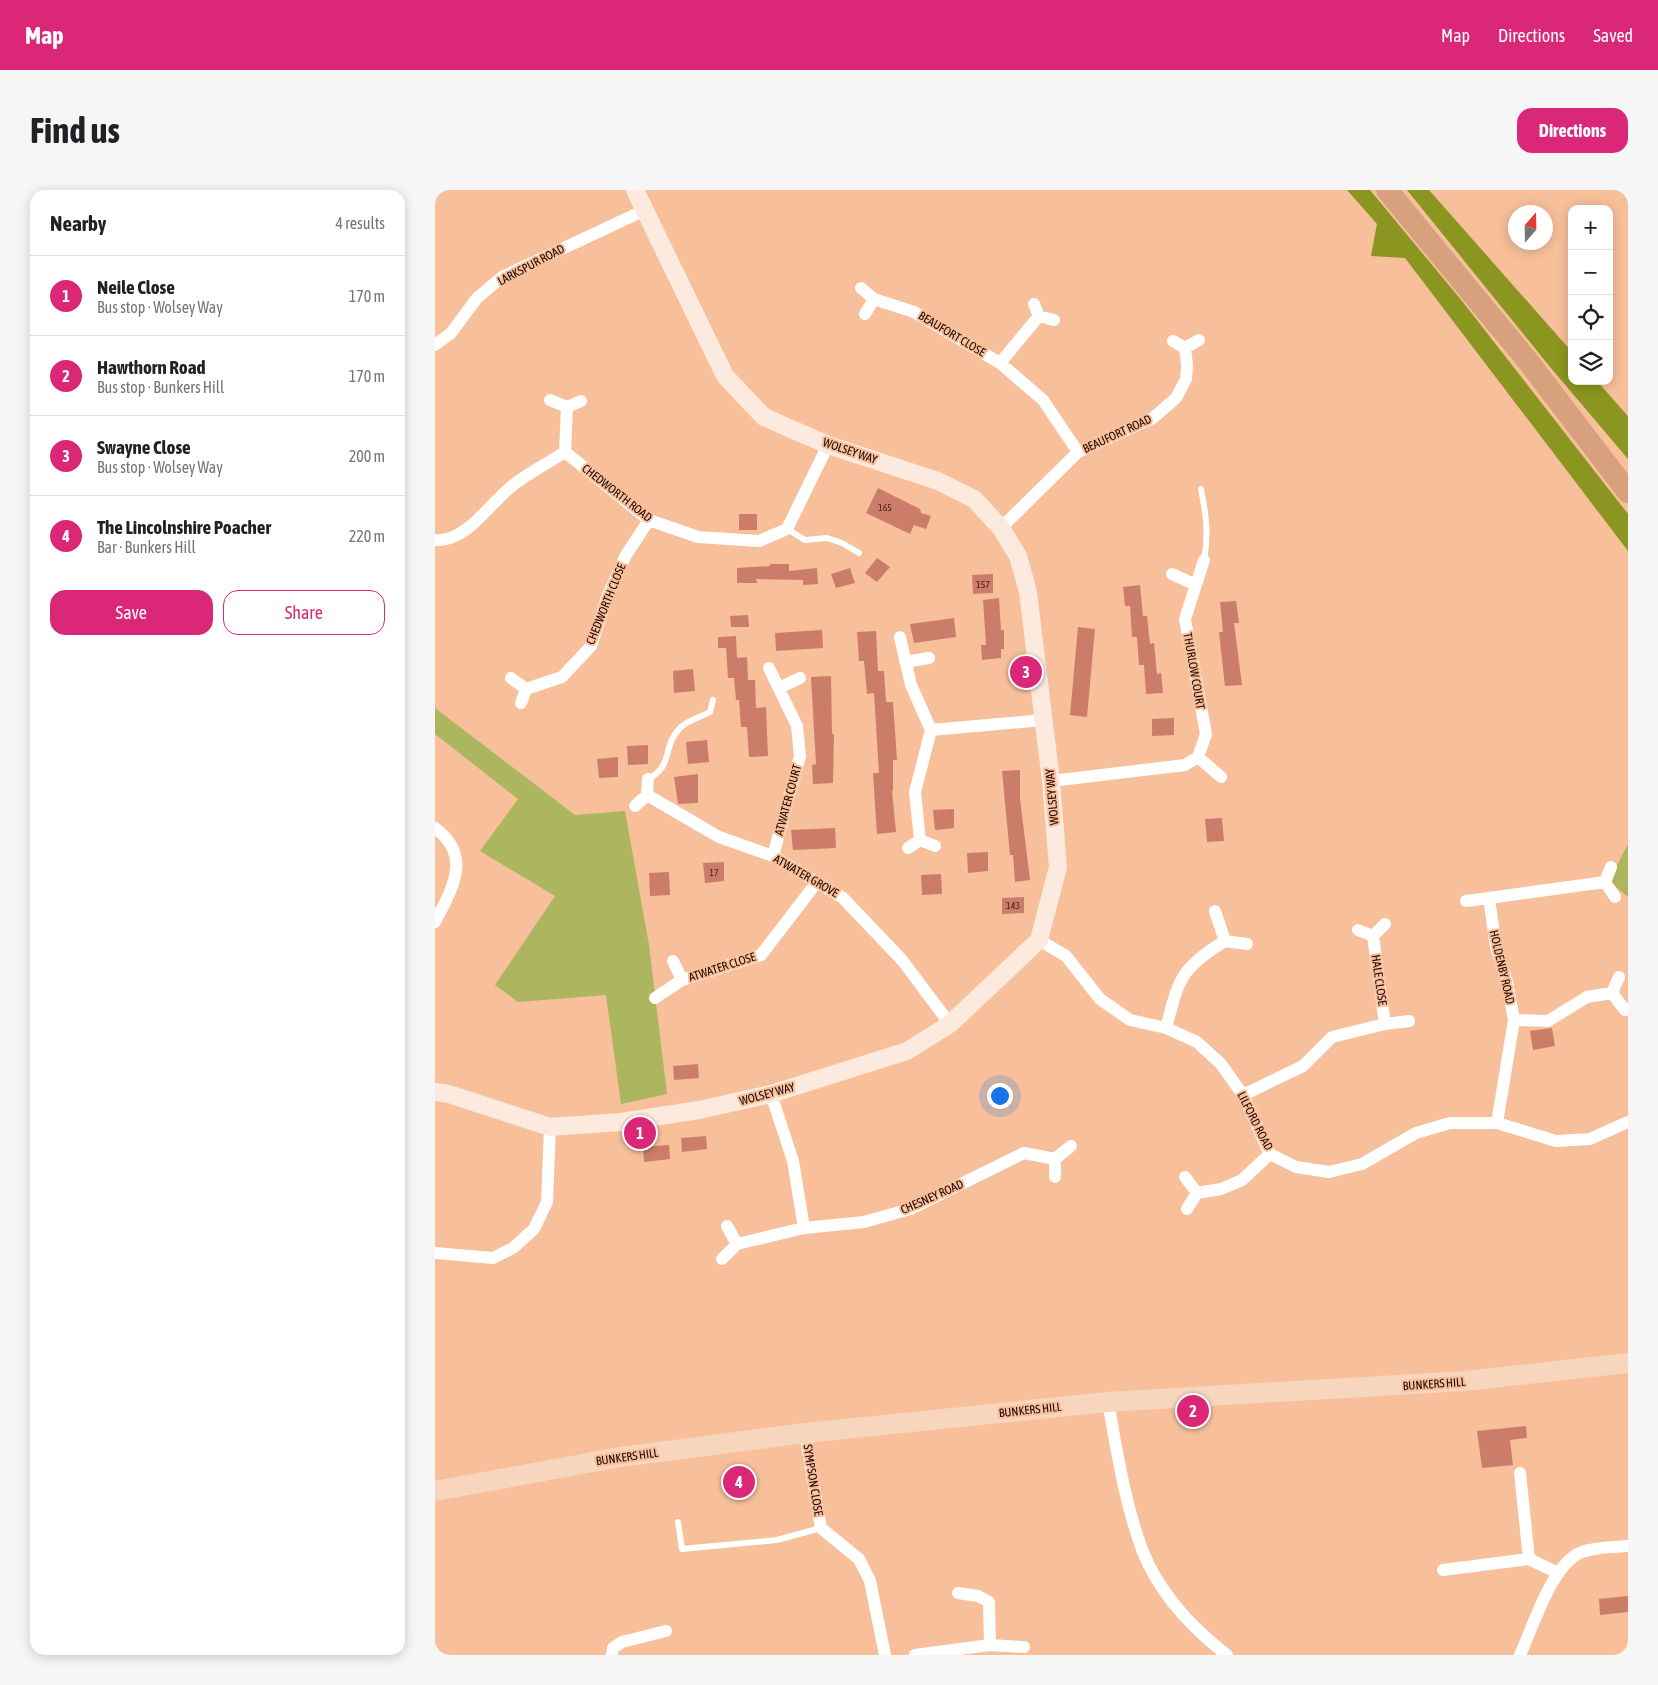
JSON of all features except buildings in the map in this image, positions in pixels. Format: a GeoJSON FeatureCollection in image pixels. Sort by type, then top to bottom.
{"type":"FeatureCollection","features":[{"type":"Feature","properties":{"kind":"highway"},"geometry":{"type":"LineString","coordinates":[[1387,190],[1527,360],[1628,492]]}},
{"type":"Feature","properties":{"kind":"main road","name":"BUNKERS HILL"},"geometry":{"type":"LineString","coordinates":[[435,1491],[620,1457],[805,1433],[1108,1402],[1409,1386],[1628,1363]]}},
{"type":"Feature","properties":{"kind":"street","name":"WOLSEY WAY"},"geometry":{"type":"LineString","coordinates":[[435,1092],[449,1094],[550,1127],[625,1122],[699,1110],[771,1094],[907,1051],[950,1024],[1039,940],[1058,867],[1051,781],[1028,592],[1018,556],[1001,528],[974,499],[938,481],[828,444],[764,417],[725,376],[635,190]]}},
{"type":"Feature","properties":{"kind":"street","name":"LARKSPUR ROAD"},"geometry":{"type":"LineString","coordinates":[[435,344],[451,333],[477,298],[502,277],[645,210]]}},
{"type":"Feature","properties":{"kind":"street","name":"BEAUFORT CLOSE"},"geometry":{"type":"LineString","coordinates":[[861,288],[874,299],[914,312],[1000,363],[1043,400],[1078,452]]}},
{"type":"Feature","properties":{"kind":"street"},"geometry":{"type":"LineString","coordinates":[[865,314],[874,299]]}},
{"type":"Feature","properties":{"kind":"street"},"geometry":{"type":"LineString","coordinates":[[1034,304],[1039,316],[1054,320]]}},
{"type":"Feature","properties":{"kind":"street","name":"BEAUFORT CLOSE"},"geometry":{"type":"LineString","coordinates":[[1000,363],[1039,316]]}},
{"type":"Feature","properties":{"kind":"street"},"geometry":{"type":"LineString","coordinates":[[1173,342],[1185,348],[1199,340]]}},
{"type":"Feature","properties":{"kind":"street","name":"BEAUFORT ROAD"},"geometry":{"type":"LineString","coordinates":[[1001,528],[1078,452],[1153,418],[1176,398],[1185,379],[1187,365],[1185,348]]}},
{"type":"Feature","properties":{"kind":"street"},"geometry":{"type":"LineString","coordinates":[[550,400],[567,407],[581,401]]}},
{"type":"Feature","properties":{"kind":"street"},"geometry":{"type":"LineString","coordinates":[[435,540],[446,541],[464,530],[512,486],[565,452],[567,407]]}},
{"type":"Feature","properties":{"kind":"street"},"geometry":{"type":"LineString","coordinates":[[787,529],[828,444]]}},
{"type":"Feature","properties":{"kind":"street","name":"CHEDWORTH ROAD"},"geometry":{"type":"LineString","coordinates":[[565,452],[649,520],[698,537],[759,541],[787,529]]}},
{"type":"Feature","properties":{"kind":"street","name":"CHEDWORTH CLOSE"},"geometry":{"type":"LineString","coordinates":[[526,689],[561,677],[591,646],[608,596],[626,555],[649,520]]}},
{"type":"Feature","properties":{"kind":"street","name":"THURLOW COURT"},"geometry":{"type":"LineString","coordinates":[[1198,757],[1205,734],[1185,619],[1204,560]]}},
{"type":"Feature","properties":{"kind":"street"},"geometry":{"type":"LineString","coordinates":[[1172,574],[1196,585]]}},
{"type":"Feature","properties":{"kind":"street"},"geometry":{"type":"LineString","coordinates":[[900,637],[911,685],[931,730],[915,792],[920,840]]}},
{"type":"Feature","properties":{"kind":"street"},"geometry":{"type":"LineString","coordinates":[[905,662],[929,658]]}},
{"type":"Feature","properties":{"kind":"street","name":"ATWATER COURT"},"geometry":{"type":"LineString","coordinates":[[769,668],[797,726],[800,756],[773,856]]}},
{"type":"Feature","properties":{"kind":"street"},"geometry":{"type":"LineString","coordinates":[[511,678],[526,689],[521,703]]}},
{"type":"Feature","properties":{"kind":"street"},"geometry":{"type":"LineString","coordinates":[[779,688],[800,678]]}},
{"type":"Feature","properties":{"kind":"street"},"geometry":{"type":"LineString","coordinates":[[931,730],[1043,720]]}},
{"type":"Feature","properties":{"kind":"street"},"geometry":{"type":"LineString","coordinates":[[1051,781],[1185,765],[1198,757],[1221,777]]}},
{"type":"Feature","properties":{"kind":"street"},"geometry":{"type":"LineString","coordinates":[[635,806],[647,795],[648,779]]}},
{"type":"Feature","properties":{"kind":"street","name":"ATWATER GROVE"},"geometry":{"type":"LineString","coordinates":[[647,795],[719,837],[773,856],[843,898],[901,960],[950,1024]]}},
{"type":"Feature","properties":{"kind":"street"},"geometry":{"type":"LineString","coordinates":[[435,828],[446,836],[457,859],[455,882],[435,922]]}},
{"type":"Feature","properties":{"kind":"street"},"geometry":{"type":"LineString","coordinates":[[920,840],[935,846]]}},
{"type":"Feature","properties":{"kind":"street"},"geometry":{"type":"LineString","coordinates":[[908,848],[920,840]]}},
{"type":"Feature","properties":{"kind":"street"},"geometry":{"type":"LineString","coordinates":[[1605,882],[1611,867]]}},
{"type":"Feature","properties":{"kind":"street","name":"ATWATER CLOSE"},"geometry":{"type":"LineString","coordinates":[[655,998],[682,980],[761,955],[817,882]]}},
{"type":"Feature","properties":{"kind":"street"},"geometry":{"type":"LineString","coordinates":[[1605,882],[1615,897]]}},
{"type":"Feature","properties":{"kind":"street"},"geometry":{"type":"LineString","coordinates":[[1466,902],[1605,882]]}},
{"type":"Feature","properties":{"kind":"street","name":"HOLDENBY ROAD"},"geometry":{"type":"LineString","coordinates":[[1489,898],[1496,947],[1507,982],[1514,1020],[1497,1124]]}},
{"type":"Feature","properties":{"kind":"street"},"geometry":{"type":"LineString","coordinates":[[1215,911],[1225,941]]}},
{"type":"Feature","properties":{"kind":"street"},"geometry":{"type":"LineString","coordinates":[[1358,930],[1373,936],[1385,924]]}},
{"type":"Feature","properties":{"kind":"street","name":"HALE CLOSE"},"geometry":{"type":"LineString","coordinates":[[1373,936],[1385,1024]]}},
{"type":"Feature","properties":{"kind":"street","name":"LILFORD ROAD"},"geometry":{"type":"LineString","coordinates":[[1039,940],[1067,956],[1100,999],[1130,1020],[1166,1028],[1197,1042],[1221,1064],[1243,1095],[1270,1154],[1296,1167],[1329,1172],[1362,1164],[1416,1133],[1450,1123],[1497,1124],[1556,1141],[1590,1139],[1628,1122]]}},
{"type":"Feature","properties":{"kind":"street"},"geometry":{"type":"LineString","coordinates":[[1166,1028],[1179,980],[1200,956],[1225,941],[1247,944]]}},
{"type":"Feature","properties":{"kind":"street","name":"ATWATER CLOSE"},"geometry":{"type":"LineString","coordinates":[[673,961],[682,980]]}},
{"type":"Feature","properties":{"kind":"street"},"geometry":{"type":"LineString","coordinates":[[1612,993],[1619,977]]}},
{"type":"Feature","properties":{"kind":"street"},"geometry":{"type":"LineString","coordinates":[[1514,1020],[1548,1020],[1587,997],[1612,993]]}},
{"type":"Feature","properties":{"kind":"street"},"geometry":{"type":"LineString","coordinates":[[1612,993],[1625,1010]]}},
{"type":"Feature","properties":{"kind":"street","name":"HALE CLOSE"},"geometry":{"type":"LineString","coordinates":[[1243,1095],[1303,1066],[1332,1037],[1385,1024],[1409,1021]]}},
{"type":"Feature","properties":{"kind":"street"},"geometry":{"type":"LineString","coordinates":[[771,1094],[793,1162],[804,1228]]}},
{"type":"Feature","properties":{"kind":"street"},"geometry":{"type":"LineString","coordinates":[[435,1252],[493,1258],[513,1248],[534,1229],[547,1202],[550,1127]]}},
{"type":"Feature","properties":{"kind":"street"},"geometry":{"type":"LineString","coordinates":[[1055,1177],[1055,1159],[1071,1146]]}},
{"type":"Feature","properties":{"kind":"street","name":"CHESNEY ROAD"},"geometry":{"type":"LineString","coordinates":[[722,1258],[737,1244],[804,1228],[865,1222],[910,1209],[1024,1153],[1055,1159]]}},
{"type":"Feature","properties":{"kind":"street"},"geometry":{"type":"LineString","coordinates":[[1187,1209],[1197,1193],[1221,1188],[1242,1180],[1270,1154]]}},
{"type":"Feature","properties":{"kind":"street"},"geometry":{"type":"LineString","coordinates":[[1185,1177],[1197,1193]]}},
{"type":"Feature","properties":{"kind":"street"},"geometry":{"type":"LineString","coordinates":[[727,1226],[737,1244]]}},
{"type":"Feature","properties":{"kind":"street"},"geometry":{"type":"LineString","coordinates":[[1108,1402],[1130,1505],[1143,1552],[1161,1585],[1182,1614],[1227,1655]]}},
{"type":"Feature","properties":{"kind":"street","name":"SYMPSON CLOSE"},"geometry":{"type":"LineString","coordinates":[[805,1433],[821,1528],[859,1559],[869,1581],[885,1655]]}},
{"type":"Feature","properties":{"kind":"street"},"geometry":{"type":"LineString","coordinates":[[1520,1473],[1529,1559]]}},
{"type":"Feature","properties":{"kind":"street"},"geometry":{"type":"LineString","coordinates":[[1520,1655],[1558,1573],[1570,1559],[1582,1552],[1628,1546]]}},
{"type":"Feature","properties":{"kind":"street"},"geometry":{"type":"LineString","coordinates":[[1443,1570],[1529,1559],[1558,1573]]}},
{"type":"Feature","properties":{"kind":"street"},"geometry":{"type":"LineString","coordinates":[[957,1593],[978,1596],[989,1602],[990,1645]]}},
{"type":"Feature","properties":{"kind":"street"},"geometry":{"type":"LineString","coordinates":[[612,1655],[613,1648],[622,1642],[665,1631]]}},
{"type":"Feature","properties":{"kind":"street"},"geometry":{"type":"LineString","coordinates":[[915,1655],[990,1645],[1024,1647]]}},
{"type":"Feature","properties":{"kind":"lane"},"geometry":{"type":"LineString","coordinates":[[1201,489],[1208,523],[1208,541],[1204,560]]}},
{"type":"Feature","properties":{"kind":"lane"},"geometry":{"type":"LineString","coordinates":[[787,529],[805,540],[827,538],[842,543],[859,553]]}},
{"type":"Feature","properties":{"kind":"lane"},"geometry":{"type":"LineString","coordinates":[[648,779],[660,772],[664,766],[669,743],[682,726],[709,712],[713,700]]}},
{"type":"Feature","properties":{"kind":"lane"},"geometry":{"type":"LineString","coordinates":[[678,1522],[681,1550],[777,1540],[821,1528]]}},
{"type":"Feature","properties":{"kind":"green space"},"geometry":{"type":"Polygon","coordinates":[[[1347,190],[1370,190],[1462,301],[1628,514],[1628,551],[1405,258],[1371,256],[1377,224],[1347,190]]]}},
{"type":"Feature","properties":{"kind":"green space"},"geometry":{"type":"Polygon","coordinates":[[[1407,190],[1429,190],[1568,347],[1568,385],[1601,385],[1626,414],[1628,417],[1628,459],[1550,367],[1407,190]]]}},
{"type":"Feature","properties":{"kind":"green space"},"geometry":{"type":"Polygon","coordinates":[[[435,708],[575,815],[625,811],[649,945],[667,1094],[621,1104],[606,995],[518,1002],[495,985],[555,896],[480,851],[518,799],[435,734],[435,708]]]}},
{"type":"Feature","properties":{"kind":"green space"},"geometry":{"type":"Polygon","coordinates":[[[1628,844],[1628,897],[1609,881],[1628,844]]]}},
{"type":"Feature","properties":{"kind":"place","name":"Swayne Close"},"geometry":{"type":"Point","coordinates":[1026,672]}},
{"type":"Feature","properties":{"kind":"place","name":"Neile Close"},"geometry":{"type":"Point","coordinates":[640,1133]}},
{"type":"Feature","properties":{"kind":"place","name":"Hawthorn Road"},"geometry":{"type":"Point","coordinates":[1193,1411]}},
{"type":"Feature","properties":{"kind":"place","name":"The Lincolnshire Poacher"},"geometry":{"type":"Point","coordinates":[739,1482]}}]}
